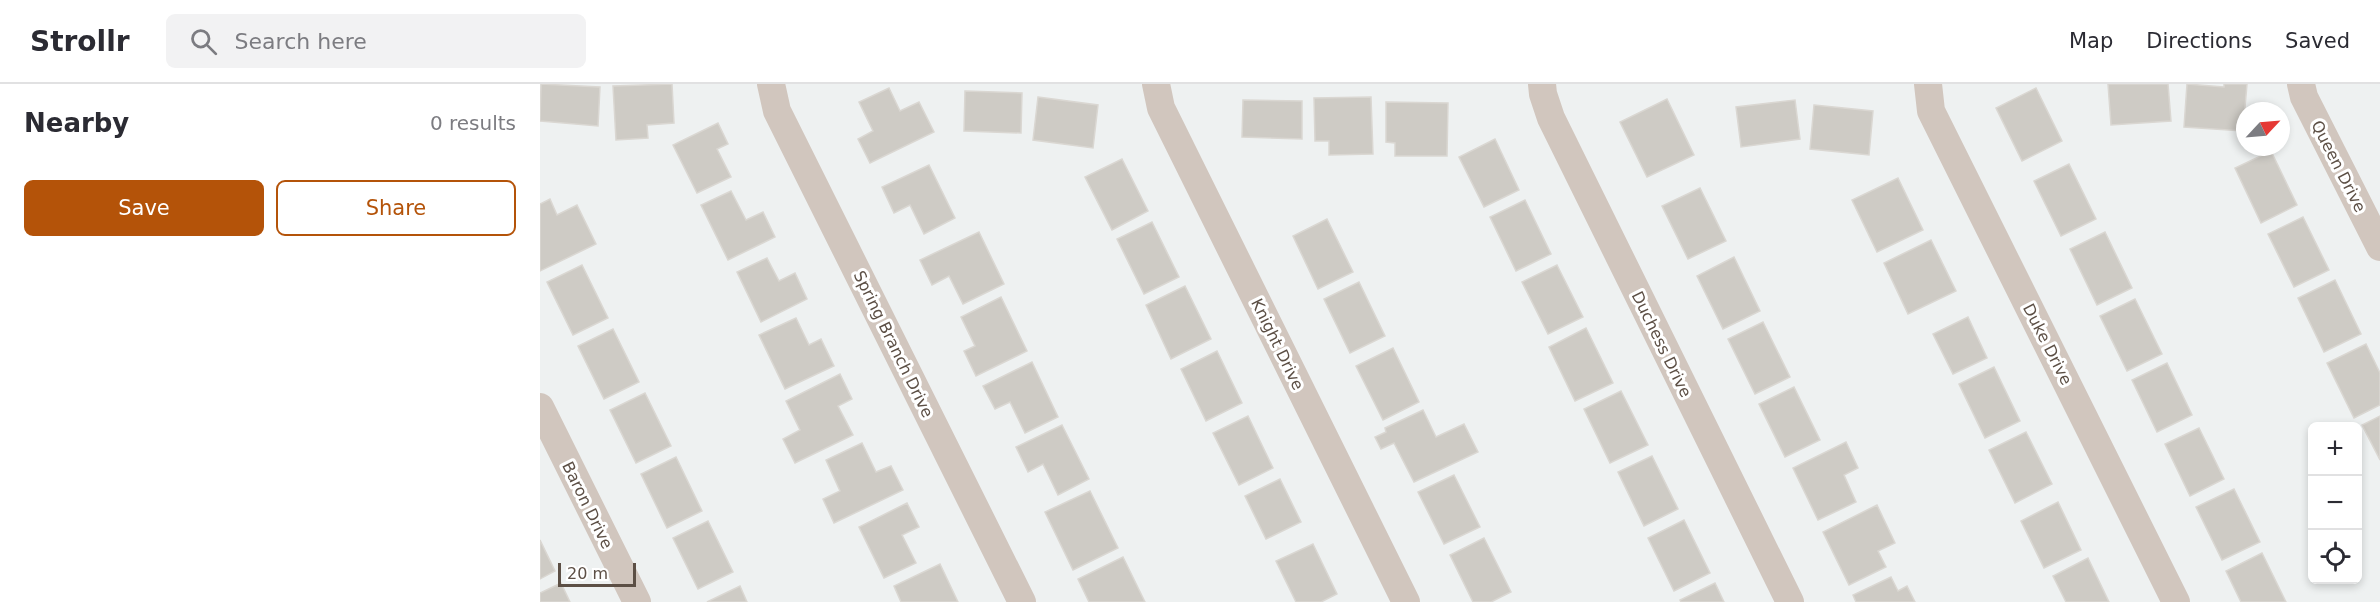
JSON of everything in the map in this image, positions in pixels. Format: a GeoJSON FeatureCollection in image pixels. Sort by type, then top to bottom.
{"type":"FeatureCollection","features":[{"type":"Feature","properties":{"kind":"street","name":"Spring Branch Drive"},"geometry":{"type":"LineString","coordinates":[[771,84],[777,111],[1022,602]]}},
{"type":"Feature","properties":{"kind":"street","name":"Knight Drive"},"geometry":{"type":"LineString","coordinates":[[1156,84],[1161,108],[1406,602]]}},
{"type":"Feature","properties":{"kind":"street","name":"Duchess Drive"},"geometry":{"type":"LineString","coordinates":[[1542,84],[1551,118],[1790,602]]}},
{"type":"Feature","properties":{"kind":"street","name":"Duke Drive"},"geometry":{"type":"LineString","coordinates":[[1928,84],[1931,111],[2176,602]]}},
{"type":"Feature","properties":{"kind":"street","name":"Queen Drive"},"geometry":{"type":"LineString","coordinates":[[2301,84],[2304,97],[2380,247]]}},
{"type":"Feature","properties":{"kind":"street","name":"Baron Drive"},"geometry":{"type":"LineString","coordinates":[[540,407],[637,602]]}},
{"type":"Feature","properties":{"kind":"building"},"geometry":{"type":"Polygon","coordinates":[[[541,84],[600,87],[598,126],[540,121],[541,84]]]}},
{"type":"Feature","properties":{"kind":"building"},"geometry":{"type":"Polygon","coordinates":[[[672,84],[674,123],[647,125],[648,138],[616,140],[613,86],[672,84]]]}},
{"type":"Feature","properties":{"kind":"building"},"geometry":{"type":"Polygon","coordinates":[[[2108,84],[2168,84],[2171,121],[2111,125],[2108,84]]]}},
{"type":"Feature","properties":{"kind":"building"},"geometry":{"type":"Polygon","coordinates":[[[2187,84],[2224,87],[2224,84],[2247,84],[2245,102],[2236,102],[2236,131],[2184,127],[2187,84]]]}},
{"type":"Feature","properties":{"kind":"building"},"geometry":{"type":"Polygon","coordinates":[[[889,88],[900,111],[919,102],[934,132],[870,163],[858,139],[873,131],[859,102],[889,88]]]}},
{"type":"Feature","properties":{"kind":"building"},"geometry":{"type":"Polygon","coordinates":[[[2036,88],[2062,141],[2022,161],[1996,108],[2036,88]]]}},
{"type":"Feature","properties":{"kind":"building"},"geometry":{"type":"Polygon","coordinates":[[[965,91],[1022,93],[1021,133],[964,131],[965,91]]]}},
{"type":"Feature","properties":{"kind":"building"},"geometry":{"type":"Polygon","coordinates":[[[1038,97],[1098,105],[1093,148],[1033,140],[1038,97]]]}},
{"type":"Feature","properties":{"kind":"building"},"geometry":{"type":"Polygon","coordinates":[[[1371,97],[1373,154],[1329,155],[1329,141],[1315,141],[1314,98],[1371,97]]]}},
{"type":"Feature","properties":{"kind":"building"},"geometry":{"type":"Polygon","coordinates":[[[1667,99],[1694,155],[1647,177],[1620,122],[1667,99]]]}},
{"type":"Feature","properties":{"kind":"building"},"geometry":{"type":"Polygon","coordinates":[[[1243,100],[1302,101],[1302,139],[1242,137],[1243,100]]]}},
{"type":"Feature","properties":{"kind":"building"},"geometry":{"type":"Polygon","coordinates":[[[1795,100],[1800,139],[1741,147],[1736,107],[1795,100]]]}},
{"type":"Feature","properties":{"kind":"building"},"geometry":{"type":"Polygon","coordinates":[[[1386,102],[1448,103],[1447,156],[1395,156],[1395,143],[1386,142],[1386,102]]]}},
{"type":"Feature","properties":{"kind":"building"},"geometry":{"type":"Polygon","coordinates":[[[1814,105],[1873,111],[1869,155],[1810,149],[1814,105]]]}},
{"type":"Feature","properties":{"kind":"building"},"geometry":{"type":"Polygon","coordinates":[[[718,123],[728,144],[717,149],[731,177],[697,193],[673,145],[718,123]]]}},
{"type":"Feature","properties":{"kind":"building"},"geometry":{"type":"Polygon","coordinates":[[[1495,139],[1519,190],[1484,207],[1459,157],[1495,139]]]}},
{"type":"Feature","properties":{"kind":"building"},"geometry":{"type":"Polygon","coordinates":[[[2260,156],[2273,156],[2297,205],[2261,223],[2235,168],[2260,156]]]}},
{"type":"Feature","properties":{"kind":"building"},"geometry":{"type":"Polygon","coordinates":[[[1122,159],[1148,211],[1112,230],[1085,177],[1122,159]]]}},
{"type":"Feature","properties":{"kind":"building"},"geometry":{"type":"Polygon","coordinates":[[[2069,164],[2096,219],[2061,236],[2034,181],[2069,164]]]}},
{"type":"Feature","properties":{"kind":"building"},"geometry":{"type":"Polygon","coordinates":[[[929,165],[955,218],[924,234],[910,205],[894,213],[882,187],[929,165]]]}},
{"type":"Feature","properties":{"kind":"building"},"geometry":{"type":"Polygon","coordinates":[[[1898,178],[1923,230],[1877,252],[1852,200],[1898,178]]]}},
{"type":"Feature","properties":{"kind":"building"},"geometry":{"type":"Polygon","coordinates":[[[1700,188],[1726,241],[1688,259],[1662,206],[1700,188]]]}},
{"type":"Feature","properties":{"kind":"building"},"geometry":{"type":"Polygon","coordinates":[[[731,191],[746,220],[763,212],[775,237],[728,260],[701,205],[731,191]]]}},
{"type":"Feature","properties":{"kind":"building"},"geometry":{"type":"Polygon","coordinates":[[[550,199],[557,215],[577,205],[596,244],[540,271],[540,204],[550,199]]]}},
{"type":"Feature","properties":{"kind":"building"},"geometry":{"type":"Polygon","coordinates":[[[1525,200],[1551,254],[1516,271],[1490,217],[1525,200]]]}},
{"type":"Feature","properties":{"kind":"building"},"geometry":{"type":"Polygon","coordinates":[[[2303,217],[2329,270],[2294,287],[2268,234],[2303,217]]]}},
{"type":"Feature","properties":{"kind":"building"},"geometry":{"type":"Polygon","coordinates":[[[1327,219],[1353,272],[1318,289],[1293,236],[1327,219]]]}},
{"type":"Feature","properties":{"kind":"building"},"geometry":{"type":"Polygon","coordinates":[[[1152,222],[1179,277],[1144,294],[1117,239],[1152,222]]]}},
{"type":"Feature","properties":{"kind":"building"},"geometry":{"type":"Polygon","coordinates":[[[979,232],[1004,284],[963,304],[949,276],[932,285],[920,260],[979,232]]]}},
{"type":"Feature","properties":{"kind":"building"},"geometry":{"type":"Polygon","coordinates":[[[2105,232],[2132,288],[2097,305],[2070,249],[2105,232]]]}},
{"type":"Feature","properties":{"kind":"building"},"geometry":{"type":"Polygon","coordinates":[[[1931,240],[1956,291],[1908,314],[1884,263],[1931,240]]]}},
{"type":"Feature","properties":{"kind":"building"},"geometry":{"type":"Polygon","coordinates":[[[1734,257],[1760,311],[1723,329],[1697,276],[1734,257]]]}},
{"type":"Feature","properties":{"kind":"building"},"geometry":{"type":"Polygon","coordinates":[[[767,258],[779,281],[795,273],[807,299],[761,322],[737,272],[767,258]]]}},
{"type":"Feature","properties":{"kind":"building"},"geometry":{"type":"Polygon","coordinates":[[[582,265],[608,318],[573,335],[547,282],[582,265]]]}},
{"type":"Feature","properties":{"kind":"building"},"geometry":{"type":"Polygon","coordinates":[[[1557,265],[1583,317],[1548,334],[1522,282],[1557,265]]]}},
{"type":"Feature","properties":{"kind":"building"},"geometry":{"type":"Polygon","coordinates":[[[2335,280],[2361,334],[2324,352],[2298,298],[2335,280]]]}},
{"type":"Feature","properties":{"kind":"building"},"geometry":{"type":"Polygon","coordinates":[[[1359,282],[1385,336],[1350,353],[1324,299],[1359,282]]]}},
{"type":"Feature","properties":{"kind":"building"},"geometry":{"type":"Polygon","coordinates":[[[1185,286],[1211,339],[1171,359],[1146,305],[1185,286]]]}},
{"type":"Feature","properties":{"kind":"building"},"geometry":{"type":"Polygon","coordinates":[[[1001,297],[1027,351],[976,376],[964,351],[975,346],[961,317],[1001,297]]]}},
{"type":"Feature","properties":{"kind":"building"},"geometry":{"type":"Polygon","coordinates":[[[2135,299],[2162,354],[2127,371],[2100,316],[2135,299]]]}},
{"type":"Feature","properties":{"kind":"building"},"geometry":{"type":"Polygon","coordinates":[[[1968,317],[1987,358],[1953,374],[1933,334],[1968,317]]]}},
{"type":"Feature","properties":{"kind":"building"},"geometry":{"type":"Polygon","coordinates":[[[796,318],[809,345],[821,339],[834,366],[785,389],[759,335],[796,318]]]}},
{"type":"Feature","properties":{"kind":"building"},"geometry":{"type":"Polygon","coordinates":[[[1763,322],[1790,377],[1755,394],[1728,339],[1763,322]]]}},
{"type":"Feature","properties":{"kind":"building"},"geometry":{"type":"Polygon","coordinates":[[[1586,328],[1613,383],[1575,401],[1549,347],[1586,328]]]}},
{"type":"Feature","properties":{"kind":"building"},"geometry":{"type":"Polygon","coordinates":[[[613,329],[639,382],[604,399],[578,346],[613,329]]]}},
{"type":"Feature","properties":{"kind":"building"},"geometry":{"type":"Polygon","coordinates":[[[2366,344],[2380,373],[2380,405],[2354,418],[2327,363],[2366,344]]]}},
{"type":"Feature","properties":{"kind":"building"},"geometry":{"type":"Polygon","coordinates":[[[1393,348],[1419,402],[1383,420],[1356,366],[1393,348]]]}},
{"type":"Feature","properties":{"kind":"building"},"geometry":{"type":"Polygon","coordinates":[[[1217,351],[1242,403],[1206,421],[1181,369],[1217,351]]]}},
{"type":"Feature","properties":{"kind":"building"},"geometry":{"type":"Polygon","coordinates":[[[1032,362],[1058,417],[1025,433],[1010,402],[995,409],[983,386],[1032,362]]]}},
{"type":"Feature","properties":{"kind":"building"},"geometry":{"type":"Polygon","coordinates":[[[2167,363],[2192,415],[2157,432],[2132,380],[2167,363]]]}},
{"type":"Feature","properties":{"kind":"building"},"geometry":{"type":"Polygon","coordinates":[[[1994,367],[2020,421],[1985,438],[1959,384],[1994,367]]]}},
{"type":"Feature","properties":{"kind":"building"},"geometry":{"type":"Polygon","coordinates":[[[840,374],[852,399],[838,406],[853,435],[795,463],[783,439],[800,430],[786,401],[840,374]]]}},
{"type":"Feature","properties":{"kind":"building"},"geometry":{"type":"Polygon","coordinates":[[[1794,387],[1820,440],[1785,457],[1759,404],[1794,387]]]}},
{"type":"Feature","properties":{"kind":"building"},"geometry":{"type":"Polygon","coordinates":[[[1621,391],[1648,445],[1610,463],[1584,409],[1621,391]]]}},
{"type":"Feature","properties":{"kind":"building"},"geometry":{"type":"Polygon","coordinates":[[[645,393],[671,446],[636,463],[610,410],[645,393]]]}},
{"type":"Feature","properties":{"kind":"building"},"geometry":{"type":"Polygon","coordinates":[[[1423,410],[1436,437],[1464,424],[1478,452],[1414,482],[1394,443],[1381,449],[1375,437],[1386,432],[1385,428],[1423,410]]]}},
{"type":"Feature","properties":{"kind":"building"},"geometry":{"type":"Polygon","coordinates":[[[1248,416],[1273,468],[1239,485],[1213,433],[1248,416]]]}},
{"type":"Feature","properties":{"kind":"building"},"geometry":{"type":"Polygon","coordinates":[[[2380,416],[2380,460],[2362,425],[2380,416]]]}},
{"type":"Feature","properties":{"kind":"building"},"geometry":{"type":"Polygon","coordinates":[[[1062,425],[1089,479],[1058,495],[1043,464],[1028,472],[1016,447],[1062,425]]]}},
{"type":"Feature","properties":{"kind":"building"},"geometry":{"type":"Polygon","coordinates":[[[2199,428],[2224,479],[2190,496],[2165,444],[2199,428]]]}},
{"type":"Feature","properties":{"kind":"building"},"geometry":{"type":"Polygon","coordinates":[[[2026,432],[2052,484],[2015,503],[1989,450],[2026,432]]]}},
{"type":"Feature","properties":{"kind":"building"},"geometry":{"type":"Polygon","coordinates":[[[1846,442],[1858,468],[1844,475],[1856,502],[1818,520],[1793,468],[1846,442]]]}},
{"type":"Feature","properties":{"kind":"building"},"geometry":{"type":"Polygon","coordinates":[[[862,443],[876,472],[891,466],[903,490],[834,523],[823,499],[840,491],[826,460],[862,443]]]}},
{"type":"Feature","properties":{"kind":"building"},"geometry":{"type":"Polygon","coordinates":[[[1652,456],[1678,509],[1644,526],[1618,472],[1652,456]]]}},
{"type":"Feature","properties":{"kind":"building"},"geometry":{"type":"Polygon","coordinates":[[[676,457],[702,511],[667,528],[641,474],[676,457]]]}},
{"type":"Feature","properties":{"kind":"building"},"geometry":{"type":"Polygon","coordinates":[[[1454,475],[1480,527],[1444,544],[1418,492],[1454,475]]]}},
{"type":"Feature","properties":{"kind":"building"},"geometry":{"type":"Polygon","coordinates":[[[1280,479],[1301,522],[1266,539],[1245,496],[1280,479]]]}},
{"type":"Feature","properties":{"kind":"building"},"geometry":{"type":"Polygon","coordinates":[[[2234,489],[2260,542],[2222,560],[2196,507],[2234,489]]]}},
{"type":"Feature","properties":{"kind":"building"},"geometry":{"type":"Polygon","coordinates":[[[1090,491],[1118,548],[1073,570],[1045,512],[1090,491]]]}},
{"type":"Feature","properties":{"kind":"building"},"geometry":{"type":"Polygon","coordinates":[[[2058,502],[2081,550],[2044,568],[2021,521],[2058,502]]]}},
{"type":"Feature","properties":{"kind":"building"},"geometry":{"type":"Polygon","coordinates":[[[907,503],[919,527],[902,535],[916,563],[884,578],[859,527],[907,503]]]}},
{"type":"Feature","properties":{"kind":"building"},"geometry":{"type":"Polygon","coordinates":[[[1877,505],[1895,543],[1878,551],[1886,567],[1849,585],[1823,532],[1877,505]]]}},
{"type":"Feature","properties":{"kind":"building"},"geometry":{"type":"Polygon","coordinates":[[[1684,520],[1710,573],[1674,591],[1648,538],[1684,520]]]}},
{"type":"Feature","properties":{"kind":"building"},"geometry":{"type":"Polygon","coordinates":[[[708,521],[733,572],[698,589],[673,538],[708,521]]]}},
{"type":"Feature","properties":{"kind":"building"},"geometry":{"type":"Polygon","coordinates":[[[1484,538],[1511,592],[1491,602],[1473,602],[1450,555],[1484,538]]]}},
{"type":"Feature","properties":{"kind":"building"},"geometry":{"type":"Polygon","coordinates":[[[540,540],[555,571],[540,579],[540,540]]]}},
{"type":"Feature","properties":{"kind":"building"},"geometry":{"type":"Polygon","coordinates":[[[1313,544],[1337,594],[1321,602],[1296,602],[1276,561],[1313,544]]]}},
{"type":"Feature","properties":{"kind":"building"},"geometry":{"type":"Polygon","coordinates":[[[2262,553],[2286,602],[2241,602],[2226,571],[2262,553]]]}},
{"type":"Feature","properties":{"kind":"building"},"geometry":{"type":"Polygon","coordinates":[[[1123,557],[1145,602],[1089,602],[1078,579],[1123,557]]]}},
{"type":"Feature","properties":{"kind":"building"},"geometry":{"type":"Polygon","coordinates":[[[2088,558],[2109,602],[2066,602],[2053,576],[2088,558]]]}},
{"type":"Feature","properties":{"kind":"building"},"geometry":{"type":"Polygon","coordinates":[[[940,564],[958,602],[901,602],[894,586],[940,564]]]}},
{"type":"Feature","properties":{"kind":"building"},"geometry":{"type":"Polygon","coordinates":[[[1891,577],[1898,591],[1907,586],[1915,602],[1856,602],[1853,595],[1891,577]]]}},
{"type":"Feature","properties":{"kind":"building"},"geometry":{"type":"Polygon","coordinates":[[[561,583],[570,602],[540,602],[540,593],[561,583]]]}},
{"type":"Feature","properties":{"kind":"building"},"geometry":{"type":"Polygon","coordinates":[[[1715,583],[1724,602],[1681,602],[1680,600],[1715,583]]]}},
{"type":"Feature","properties":{"kind":"building"},"geometry":{"type":"Polygon","coordinates":[[[740,586],[747,602],[707,602],[740,586]]]}}]}
